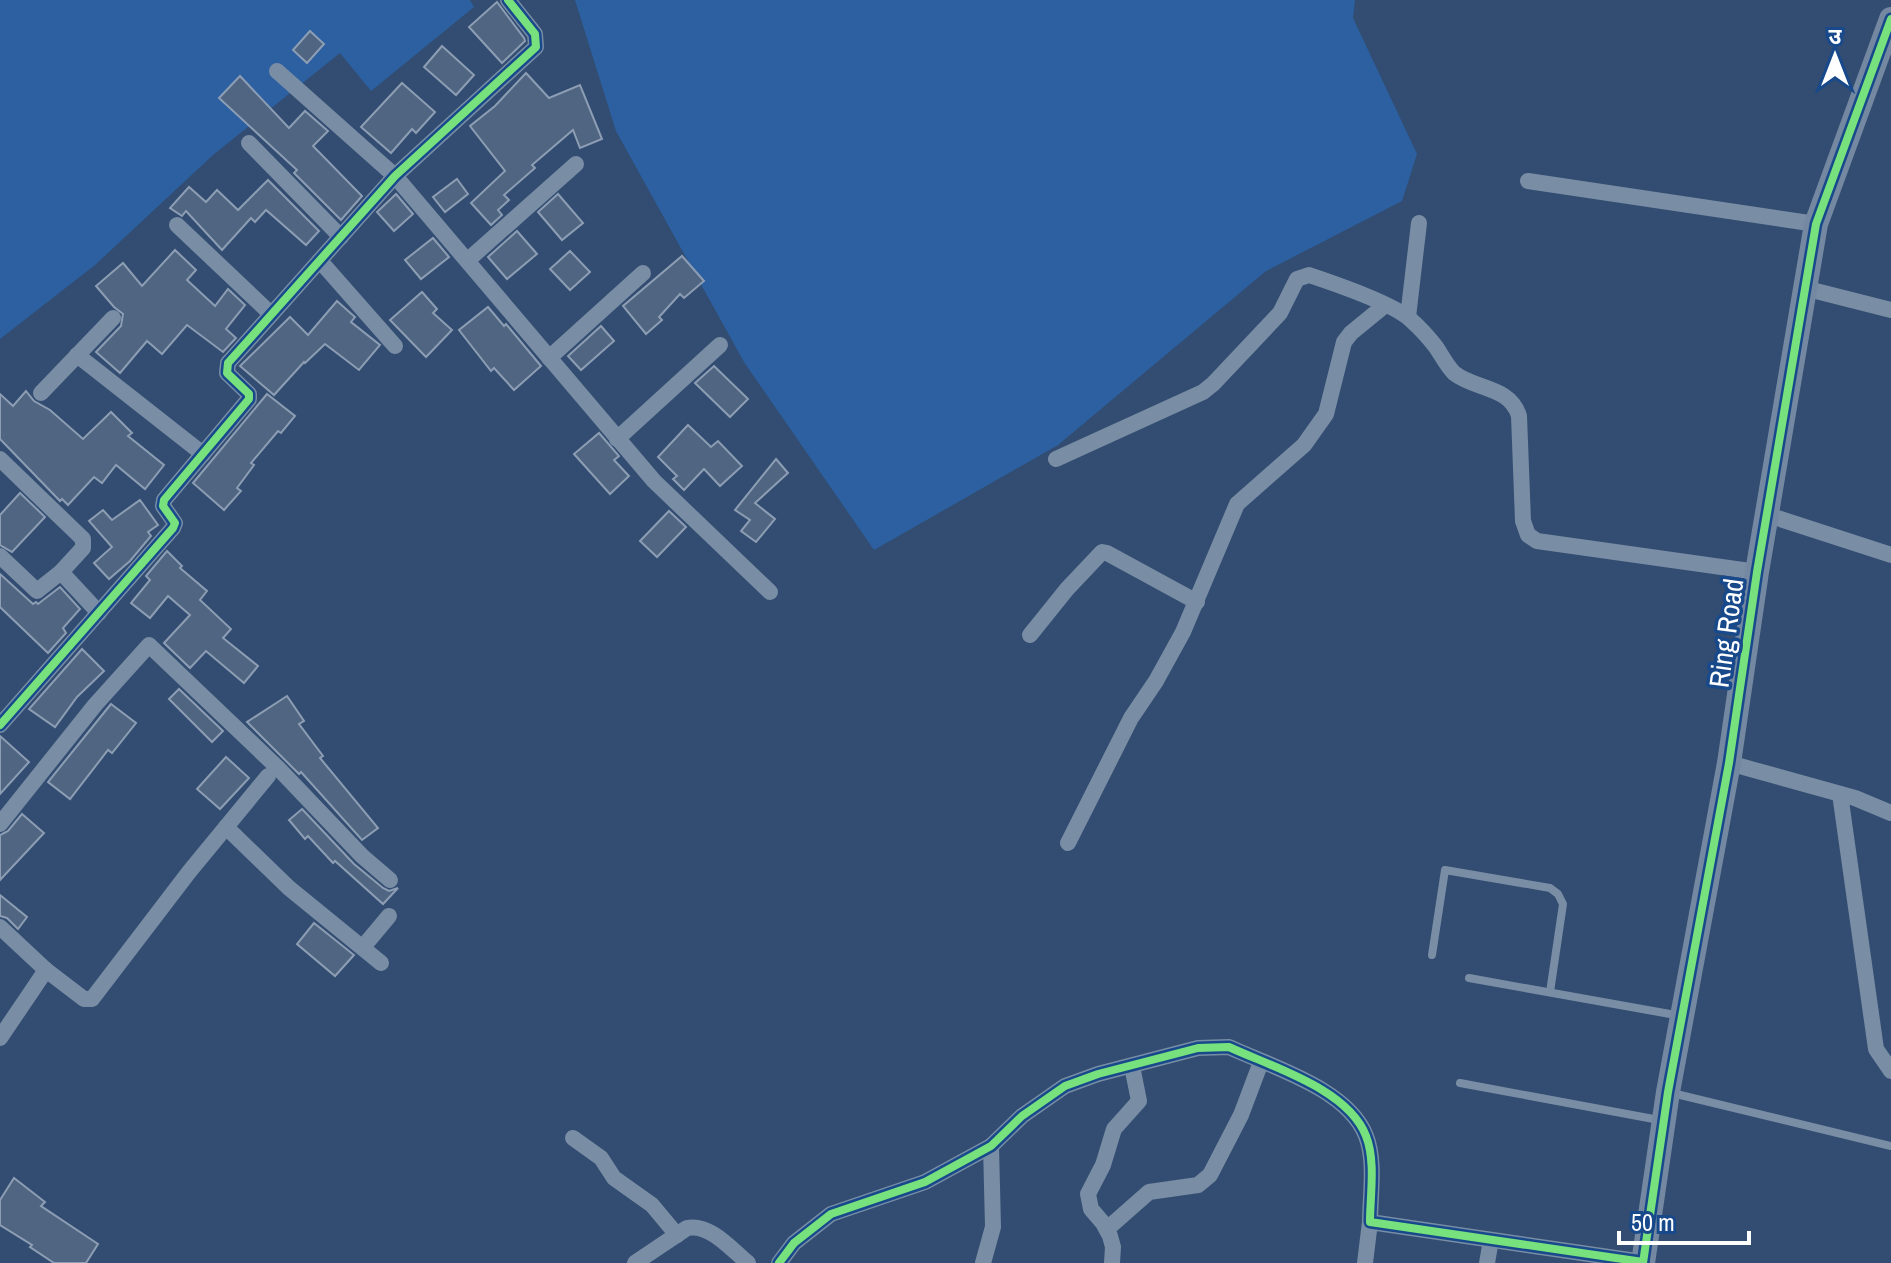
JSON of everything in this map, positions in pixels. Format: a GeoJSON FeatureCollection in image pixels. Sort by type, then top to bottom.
{"type":"FeatureCollection","features":[{"type":"Feature","properties":{"kind":"street"},"geometry":{"type":"LineString","coordinates":[[0,725],[173,528],[175,523],[163,506],[164,500],[249,399],[249,394],[227,373],[228,363],[395,176],[536,47],[535,34],[508,0]]}},
{"type":"Feature","properties":{"kind":"street","name":"Ring Road"},"geometry":{"type":"LineString","coordinates":[[1643,1262],[1663,1121],[1729,763],[1757,572],[1816,224],[1891,19]]}},
{"type":"Feature","properties":{"kind":"street"},"geometry":{"type":"LineString","coordinates":[[277,71],[395,176],[654,481],[770,592]]}},
{"type":"Feature","properties":{"kind":"street"},"geometry":{"type":"LineString","coordinates":[[249,143],[341,237]]}},
{"type":"Feature","properties":{"kind":"street"},"geometry":{"type":"LineString","coordinates":[[468,260],[576,164]]}},
{"type":"Feature","properties":{"kind":"street"},"geometry":{"type":"LineString","coordinates":[[1528,181],[1816,224]]}},
{"type":"Feature","properties":{"kind":"street"},"geometry":{"type":"LineString","coordinates":[[1408,317],[1419,223]]}},
{"type":"Feature","properties":{"kind":"street"},"geometry":{"type":"LineString","coordinates":[[177,225],[271,314]]}},
{"type":"Feature","properties":{"kind":"street"},"geometry":{"type":"LineString","coordinates":[[321,262],[395,346]]}},
{"type":"Feature","properties":{"kind":"street"},"geometry":{"type":"LineString","coordinates":[[549,358],[643,273]]}},
{"type":"Feature","properties":{"kind":"street"},"geometry":{"type":"LineString","coordinates":[[1056,459],[1203,392],[1280,313],[1300,277],[1309,275],[1351,290],[1408,317],[1434,344],[1454,372],[1499,393],[1516,406],[1523,521],[1528,535],[1537,541],[1757,572]]}},
{"type":"Feature","properties":{"kind":"street"},"geometry":{"type":"LineString","coordinates":[[1804,288],[1891,310]]}},
{"type":"Feature","properties":{"kind":"street"},"geometry":{"type":"LineString","coordinates":[[1068,843],[1131,718],[1156,681],[1197,602],[1237,504],[1304,445],[1326,414],[1344,342],[1384,306]]}},
{"type":"Feature","properties":{"kind":"street"},"geometry":{"type":"LineString","coordinates":[[41,393],[113,318]]}},
{"type":"Feature","properties":{"kind":"street"},"geometry":{"type":"LineString","coordinates":[[617,439],[720,345]]}},
{"type":"Feature","properties":{"kind":"street"},"geometry":{"type":"LineString","coordinates":[[77,355],[203,454]]}},
{"type":"Feature","properties":{"kind":"street"},"geometry":{"type":"LineString","coordinates":[[0,459],[83,539],[83,548],[61,572],[37,591],[0,556]]}},
{"type":"Feature","properties":{"kind":"street"},"geometry":{"type":"LineString","coordinates":[[1768,515],[1891,555]]}},
{"type":"Feature","properties":{"kind":"street"},"geometry":{"type":"LineString","coordinates":[[1030,635],[1102,552],[1197,602]]}},
{"type":"Feature","properties":{"kind":"street"},"geometry":{"type":"LineString","coordinates":[[61,572],[99,613]]}},
{"type":"Feature","properties":{"kind":"street"},"geometry":{"type":"LineString","coordinates":[[0,824],[95,705],[149,645],[390,880]]}},
{"type":"Feature","properties":{"kind":"street"},"geometry":{"type":"LineString","coordinates":[[1729,763],[1840,794],[1891,813]]}},
{"type":"Feature","properties":{"kind":"street"},"geometry":{"type":"LineString","coordinates":[[0,927],[46,970],[84,999],[92,999],[268,776]]}},
{"type":"Feature","properties":{"kind":"street"},"geometry":{"type":"LineString","coordinates":[[1840,794],[1876,1049],[1891,1071]]}},
{"type":"Feature","properties":{"kind":"street"},"geometry":{"type":"LineString","coordinates":[[226,827],[289,888],[381,963]]}},
{"type":"Feature","properties":{"kind":"street"},"geometry":{"type":"LineString","coordinates":[[363,947],[389,916]]}},
{"type":"Feature","properties":{"kind":"street"},"geometry":{"type":"LineString","coordinates":[[0,1038],[46,970]]}},
{"type":"Feature","properties":{"kind":"street"},"geometry":{"type":"LineString","coordinates":[[779,1263],[794,1243],[831,1214],[925,1182],[991,1146],[1022,1116],[1065,1086],[1198,1048],[1218,1046],[1229,1047],[1330,1093],[1360,1124],[1370,1152],[1370,1222],[1365,1263]]}},
{"type":"Feature","properties":{"kind":"street"},"geometry":{"type":"LineString","coordinates":[[1107,1229],[1149,1192],[1198,1185],[1210,1175],[1241,1115],[1261,1062]]}},
{"type":"Feature","properties":{"kind":"street"},"geometry":{"type":"LineString","coordinates":[[1112,1263],[1113,1247],[1107,1229],[1091,1209],[1088,1194],[1103,1165],[1114,1129],[1139,1101],[1132,1066]]}},
{"type":"Feature","properties":{"kind":"street"},"geometry":{"type":"LineString","coordinates":[[573,1138],[601,1158],[614,1178],[652,1205],[677,1235]]}},
{"type":"Feature","properties":{"kind":"street"},"geometry":{"type":"LineString","coordinates":[[983,1263],[993,1227],[991,1146]]}},
{"type":"Feature","properties":{"kind":"street"},"geometry":{"type":"LineString","coordinates":[[1370,1222],[1643,1262]]}},
{"type":"Feature","properties":{"kind":"street"},"geometry":{"type":"LineString","coordinates":[[635,1263],[687,1228],[701,1228],[748,1263]]}},
{"type":"Feature","properties":{"kind":"street"},"geometry":{"type":"LineString","coordinates":[[1487,1263],[1491,1240]]}},
{"type":"Feature","properties":{"kind":"lane"},"geometry":{"type":"LineString","coordinates":[[1432,955],[1445,870],[1550,888],[1558,894],[1563,904],[1550,992]]}},
{"type":"Feature","properties":{"kind":"lane"},"geometry":{"type":"LineString","coordinates":[[1469,978],[1681,1016]]}},
{"type":"Feature","properties":{"kind":"lane"},"geometry":{"type":"LineString","coordinates":[[1460,1083],[1663,1121]]}},
{"type":"Feature","properties":{"kind":"lane"},"geometry":{"type":"LineString","coordinates":[[1668,1092],[1891,1146]]}},
{"type":"Feature","properties":{"kind":"shaded area"},"geometry":{"type":"Polygon","coordinates":[[[0,0],[470,0],[474,7],[371,91],[340,53],[213,155],[95,265],[0,339],[0,0]]]}},
{"type":"Feature","properties":{"kind":"shaded area"},"geometry":{"type":"Polygon","coordinates":[[[575,0],[1355,0],[1353,18],[1417,154],[1402,201],[1266,271],[1058,445],[874,550],[744,362],[616,131],[575,0]]]}},
{"type":"Feature","properties":{"kind":"building"},"geometry":{"type":"Polygon","coordinates":[[[497,2],[525,41],[502,63],[469,27],[497,2]]]}},
{"type":"Feature","properties":{"kind":"building"},"geometry":{"type":"Polygon","coordinates":[[[310,31],[324,44],[307,63],[293,50],[310,31]]]}},
{"type":"Feature","properties":{"kind":"building"},"geometry":{"type":"Polygon","coordinates":[[[442,46],[474,75],[456,95],[424,67],[442,46]]]}},
{"type":"Feature","properties":{"kind":"building"},"geometry":{"type":"Polygon","coordinates":[[[526,73],[549,98],[580,85],[602,139],[580,148],[573,130],[532,165],[535,168],[504,195],[509,200],[498,210],[502,215],[491,225],[471,203],[505,171],[470,126],[495,106],[526,73]]]}},
{"type":"Feature","properties":{"kind":"building"},"geometry":{"type":"Polygon","coordinates":[[[240,76],[289,128],[305,111],[328,131],[313,146],[362,196],[341,220],[294,173],[297,170],[219,98],[240,76]]]}},
{"type":"Feature","properties":{"kind":"building"},"geometry":{"type":"Polygon","coordinates":[[[402,83],[435,112],[416,133],[412,129],[391,153],[361,127],[402,83]]]}},
{"type":"Feature","properties":{"kind":"building"},"geometry":{"type":"Polygon","coordinates":[[[457,179],[468,194],[445,212],[433,197],[457,179]]]}},
{"type":"Feature","properties":{"kind":"building"},"geometry":{"type":"Polygon","coordinates":[[[268,180],[319,231],[306,245],[266,210],[255,222],[251,218],[222,250],[186,211],[182,216],[170,208],[189,187],[206,202],[217,190],[238,210],[268,180]]]}},
{"type":"Feature","properties":{"kind":"building"},"geometry":{"type":"Polygon","coordinates":[[[396,194],[413,214],[394,231],[377,212],[396,194]]]}},
{"type":"Feature","properties":{"kind":"building"},"geometry":{"type":"Polygon","coordinates":[[[558,194],[583,223],[562,240],[538,212],[558,194]]]}},
{"type":"Feature","properties":{"kind":"building"},"geometry":{"type":"Polygon","coordinates":[[[517,231],[537,254],[507,279],[488,257],[517,231]]]}},
{"type":"Feature","properties":{"kind":"building"},"geometry":{"type":"Polygon","coordinates":[[[433,238],[449,257],[421,279],[405,260],[433,238]]]}},
{"type":"Feature","properties":{"kind":"building"},"geometry":{"type":"Polygon","coordinates":[[[175,250],[196,270],[187,280],[215,306],[228,289],[245,305],[226,329],[236,338],[223,352],[187,325],[162,354],[147,341],[120,373],[96,352],[121,326],[123,314],[96,286],[123,263],[142,286],[175,250]]]}},
{"type":"Feature","properties":{"kind":"building"},"geometry":{"type":"Polygon","coordinates":[[[570,251],[590,272],[570,290],[550,269],[570,251]]]}},
{"type":"Feature","properties":{"kind":"building"},"geometry":{"type":"Polygon","coordinates":[[[682,256],[704,281],[684,298],[680,294],[659,317],[662,320],[646,334],[623,306],[682,256]]]}},
{"type":"Feature","properties":{"kind":"building"},"geometry":{"type":"Polygon","coordinates":[[[422,292],[437,309],[433,313],[452,330],[426,357],[390,320],[422,292]]]}},
{"type":"Feature","properties":{"kind":"building"},"geometry":{"type":"Polygon","coordinates":[[[337,301],[355,317],[351,322],[380,345],[359,370],[325,344],[274,395],[240,366],[290,317],[308,335],[337,301]]]}},
{"type":"Feature","properties":{"kind":"building"},"geometry":{"type":"Polygon","coordinates":[[[488,307],[541,366],[514,390],[494,368],[491,371],[459,330],[488,307]]]}},
{"type":"Feature","properties":{"kind":"building"},"geometry":{"type":"Polygon","coordinates":[[[601,326],[614,341],[581,370],[568,356],[601,326]]]}},
{"type":"Feature","properties":{"kind":"building"},"geometry":{"type":"Polygon","coordinates":[[[714,366],[748,399],[730,417],[695,383],[714,366]]]}},
{"type":"Feature","properties":{"kind":"building"},"geometry":{"type":"Polygon","coordinates":[[[26,391],[34,401],[50,410],[83,439],[111,412],[132,433],[128,436],[164,465],[145,489],[116,465],[102,483],[94,477],[68,505],[62,499],[60,501],[0,439],[0,394],[13,406],[26,391]]]}},
{"type":"Feature","properties":{"kind":"building"},"geometry":{"type":"Polygon","coordinates":[[[267,394],[295,416],[251,463],[254,465],[237,488],[241,491],[224,510],[193,483],[267,394]]]}},
{"type":"Feature","properties":{"kind":"building"},"geometry":{"type":"Polygon","coordinates":[[[688,425],[711,447],[718,441],[742,466],[720,486],[704,469],[684,490],[673,479],[677,476],[658,457],[688,425]]]}},
{"type":"Feature","properties":{"kind":"building"},"geometry":{"type":"Polygon","coordinates":[[[599,433],[619,456],[614,460],[629,476],[610,494],[574,454],[599,433]]]}},
{"type":"Feature","properties":{"kind":"building"},"geometry":{"type":"Polygon","coordinates":[[[776,459],[788,473],[755,503],[775,519],[756,542],[741,531],[750,520],[735,510],[776,459]]]}},
{"type":"Feature","properties":{"kind":"building"},"geometry":{"type":"Polygon","coordinates":[[[20,493],[45,517],[12,552],[0,545],[0,515],[20,493]]]}},
{"type":"Feature","properties":{"kind":"building"},"geometry":{"type":"Polygon","coordinates":[[[140,500],[158,525],[148,532],[151,536],[130,561],[109,579],[94,563],[112,547],[89,521],[103,510],[112,520],[140,500]]]}},
{"type":"Feature","properties":{"kind":"building"},"geometry":{"type":"Polygon","coordinates":[[[669,511],[686,527],[657,557],[640,541],[669,511]]]}},
{"type":"Feature","properties":{"kind":"building"},"geometry":{"type":"Polygon","coordinates":[[[167,551],[182,566],[180,568],[207,591],[200,600],[231,629],[223,638],[258,666],[244,683],[206,651],[190,668],[164,643],[190,615],[168,596],[150,618],[131,603],[150,580],[146,576],[167,551]]]}},
{"type":"Feature","properties":{"kind":"building"},"geometry":{"type":"Polygon","coordinates":[[[0,574],[33,604],[38,604],[60,587],[80,609],[63,628],[66,633],[48,653],[0,607],[0,574]]]}},
{"type":"Feature","properties":{"kind":"building"},"geometry":{"type":"Polygon","coordinates":[[[82,649],[104,671],[77,697],[55,727],[29,709],[82,649]]]}},
{"type":"Feature","properties":{"kind":"building"},"geometry":{"type":"Polygon","coordinates":[[[179,689],[223,731],[212,742],[169,699],[179,689]]]}},
{"type":"Feature","properties":{"kind":"building"},"geometry":{"type":"Polygon","coordinates":[[[287,696],[304,721],[299,724],[323,756],[320,758],[378,828],[362,840],[301,772],[299,774],[247,722],[287,696]]]}},
{"type":"Feature","properties":{"kind":"building"},"geometry":{"type":"Polygon","coordinates":[[[111,704],[136,723],[112,753],[108,750],[70,799],[48,782],[111,704]]]}},
{"type":"Feature","properties":{"kind":"building"},"geometry":{"type":"Polygon","coordinates":[[[0,736],[29,762],[0,794],[0,736]]]}},
{"type":"Feature","properties":{"kind":"building"},"geometry":{"type":"Polygon","coordinates":[[[226,757],[249,778],[220,809],[197,789],[226,757]]]}},
{"type":"Feature","properties":{"kind":"building"},"geometry":{"type":"Polygon","coordinates":[[[302,809],[354,864],[383,888],[389,891],[398,888],[383,904],[335,861],[333,863],[308,836],[305,839],[289,820],[302,809]]]}},
{"type":"Feature","properties":{"kind":"building"},"geometry":{"type":"Polygon","coordinates":[[[22,814],[44,833],[0,880],[0,835],[8,831],[22,814]]]}},
{"type":"Feature","properties":{"kind":"building"},"geometry":{"type":"Polygon","coordinates":[[[0,895],[27,917],[18,929],[7,918],[0,916],[0,895]]]}},
{"type":"Feature","properties":{"kind":"building"},"geometry":{"type":"Polygon","coordinates":[[[314,923],[354,955],[335,976],[297,944],[314,923]]]}},
{"type":"Feature","properties":{"kind":"building"},"geometry":{"type":"Polygon","coordinates":[[[14,1178],[45,1202],[41,1206],[98,1244],[86,1263],[54,1263],[0,1225],[0,1200],[14,1178]]]}},
{"type":"Feature","properties":{"kind":"cycle path"},"geometry":{"type":"LineString","coordinates":[[0,725],[173,528],[175,523],[163,506],[164,500],[249,399],[249,394],[227,373],[228,363],[395,176],[536,47],[535,34],[508,0]]}},
{"type":"Feature","properties":{"kind":"cycle path"},"geometry":{"type":"LineString","coordinates":[[1643,1263],[1668,1092],[1729,763],[1757,572],[1816,224],[1891,19]]}},
{"type":"Feature","properties":{"kind":"cycle path"},"geometry":{"type":"LineString","coordinates":[[779,1263],[794,1243],[831,1214],[925,1182],[991,1146],[1022,1116],[1065,1086],[1098,1074],[1198,1048],[1229,1047],[1307,1081],[1343,1105],[1357,1120],[1366,1136],[1371,1156],[1370,1222],[1643,1262]]}}]}
